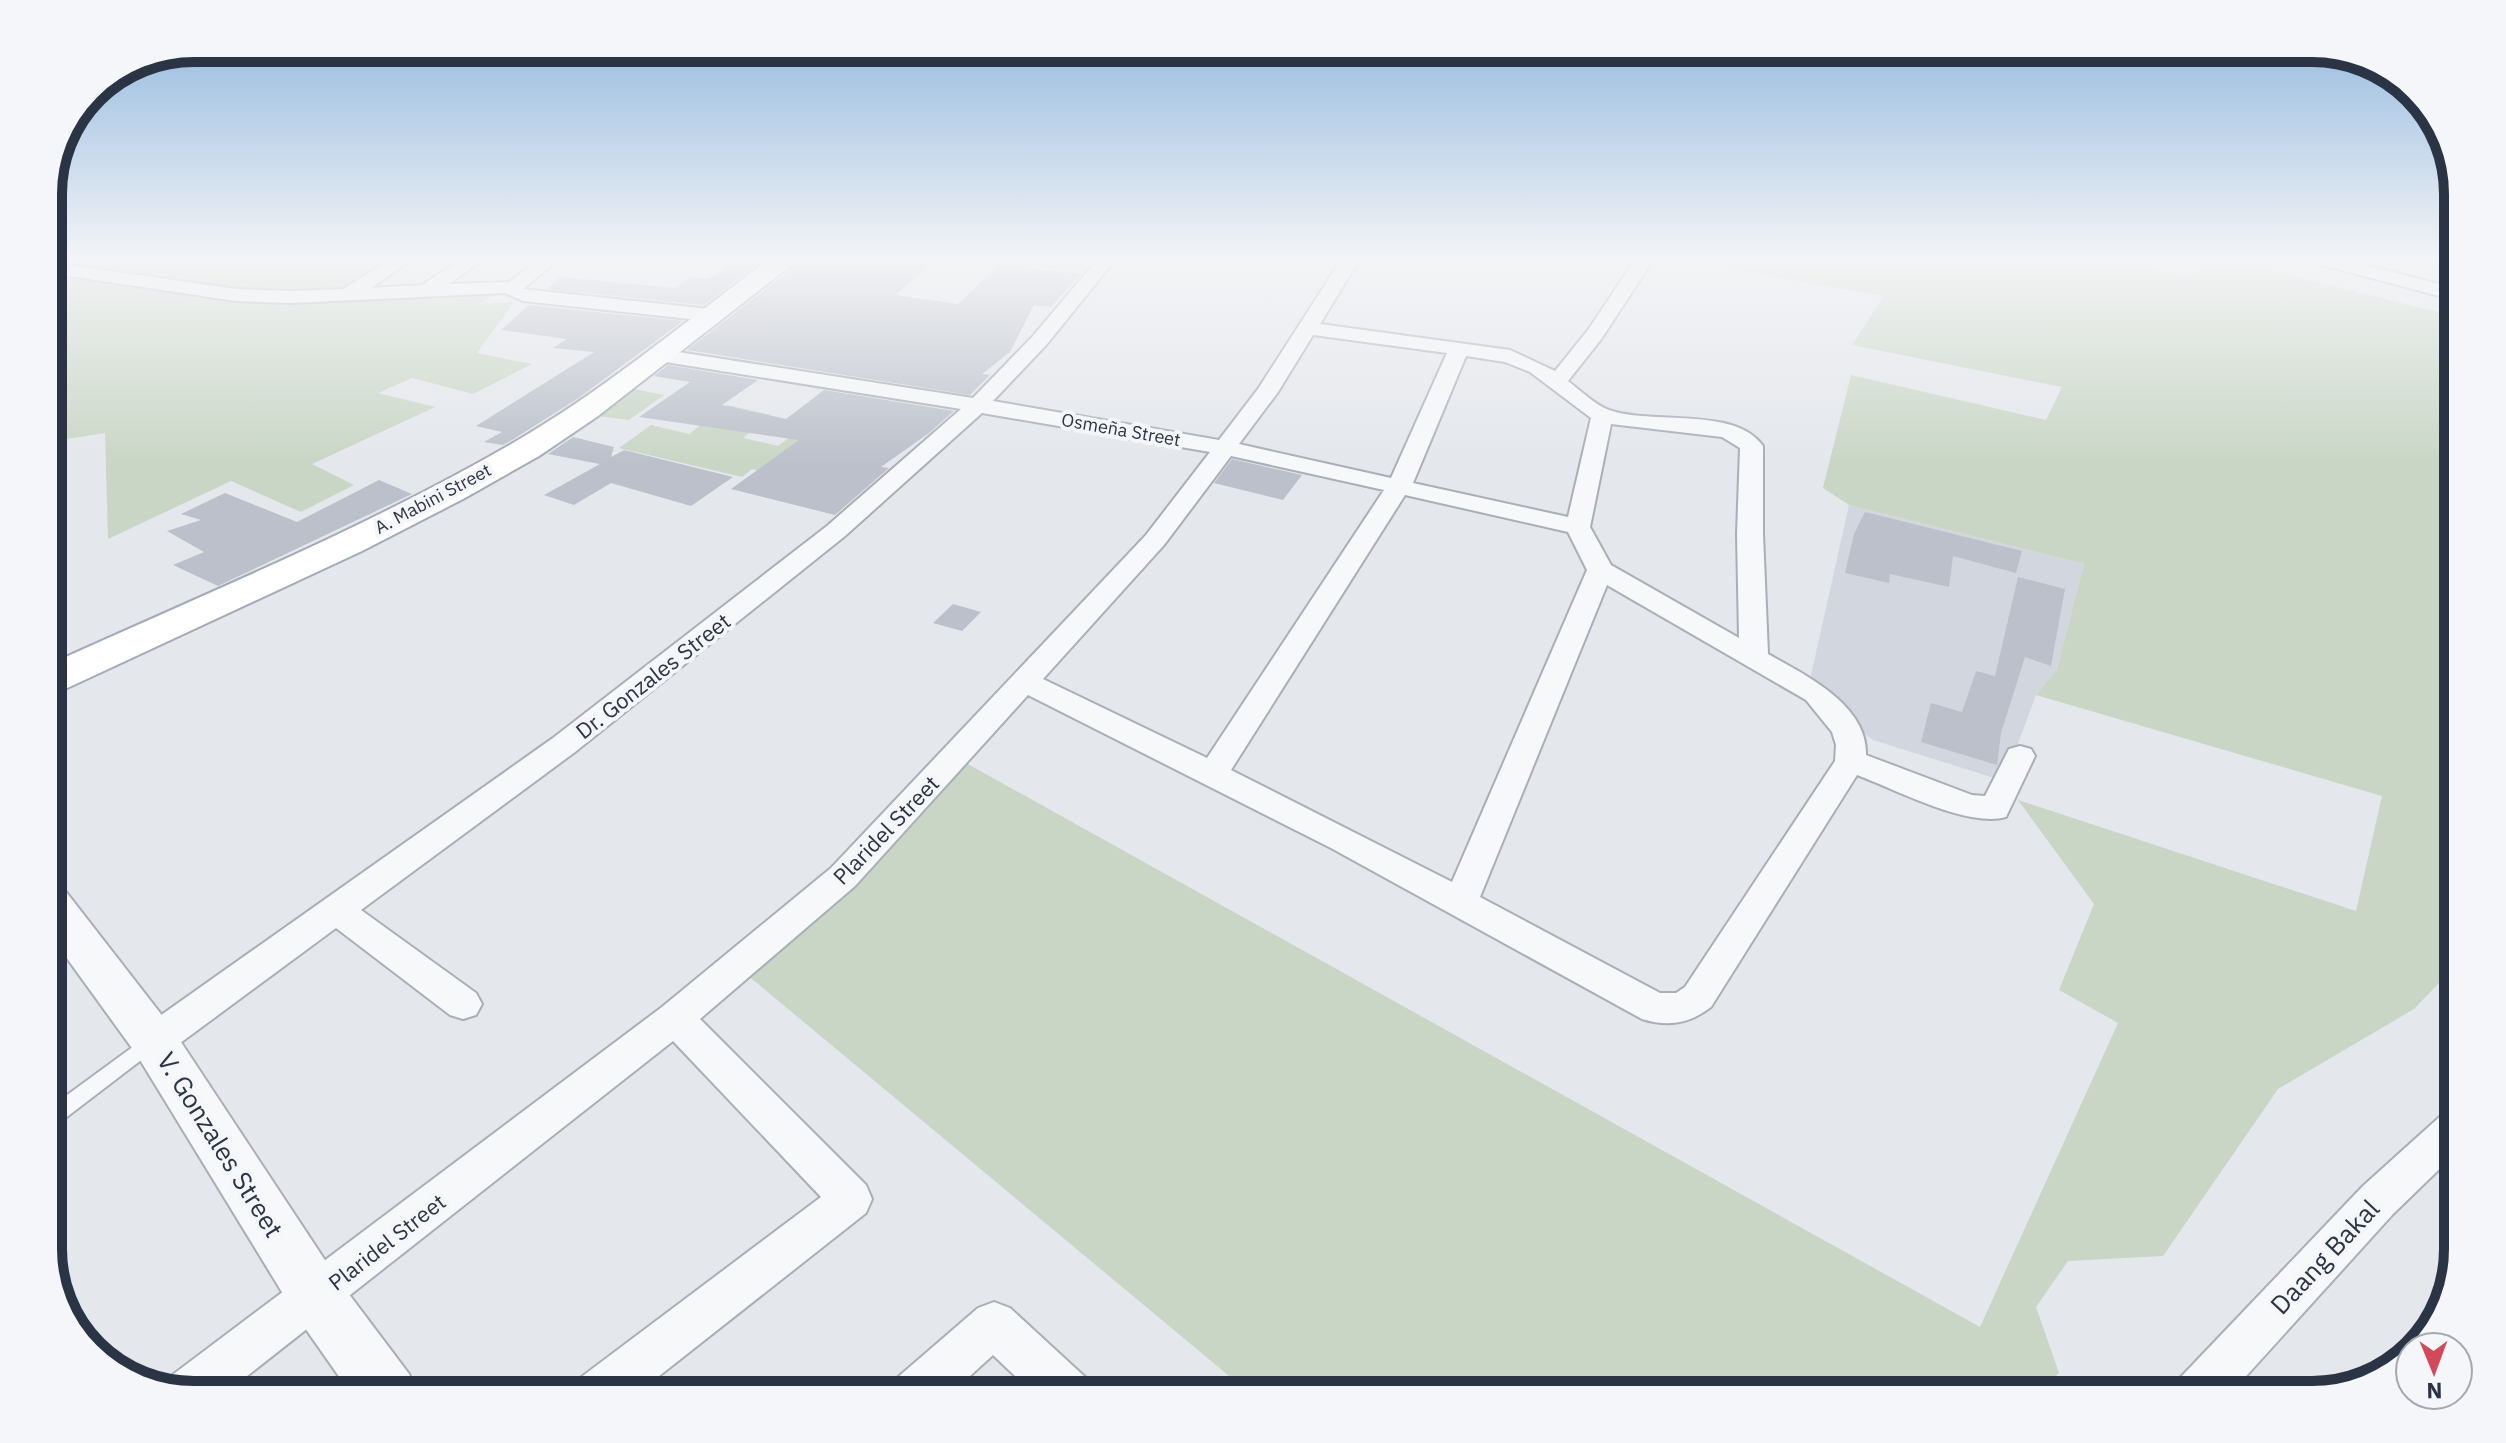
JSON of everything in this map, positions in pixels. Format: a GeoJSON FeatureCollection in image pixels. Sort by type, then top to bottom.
{"type":"FeatureCollection","features":[{"type":"Feature","properties":{"kind":"main road","name":"A. Mabini Street"},"geometry":{"type":"LineString","coordinates":[[62,675],[230,600],[451,492],[527,449],[694,327]]}},
{"type":"Feature","properties":{"kind":"street","name":"Dr. Gonzales Street"},"geometry":{"type":"LineString","coordinates":[[154,1041],[564,745],[836,531],[978,405],[1050,327]]}},
{"type":"Feature","properties":{"kind":"street"},"geometry":{"type":"LineString","coordinates":[[1556,383],[1599,327]]}},
{"type":"Feature","properties":{"kind":"street"},"geometry":{"type":"LineString","coordinates":[[1307,328],[1524,361],[1602,416],[1725,431],[1740,436],[1752,446],[1750,534],[1754,656]]}},
{"type":"Feature","properties":{"kind":"street","name":"Plaridel Street"},"geometry":{"type":"LineString","coordinates":[[204,1381],[675,1018],[843,877],[1155,540],[1227,448],[1307,328]]}},
{"type":"Feature","properties":{"kind":"street"},"geometry":{"type":"LineString","coordinates":[[1214,772],[1400,484],[1459,349]]}},
{"type":"Feature","properties":{"kind":"street","name":"Osmeña Street"},"geometry":{"type":"LineString","coordinates":[[659,355],[1227,448],[1400,484],[1578,527]]}},
{"type":"Feature","properties":{"kind":"street"},"geometry":{"type":"LineString","coordinates":[[1026,682],[1214,772],[1461,901],[1655,1008],[1683,1008],[1698,997],[1712,978],[1850,761],[1851,745],[1846,729],[1816,694],[1600,570],[1578,527],[1602,416]]}},
{"type":"Feature","properties":{"kind":"street"},"geometry":{"type":"LineString","coordinates":[[1461,901],[1600,570]]}},
{"type":"Feature","properties":{"kind":"street"},"geometry":{"type":"LineString","coordinates":[[1850,761],[1968,805],[1995,809],[2020,756]]}},
{"type":"Feature","properties":{"kind":"street"},"geometry":{"type":"LineString","coordinates":[[335,909],[463,1004]]}},
{"type":"Feature","properties":{"kind":"street","name":"V. Gonzales Street"},"geometry":{"type":"LineString","coordinates":[[62,918],[154,1041],[316,1296],[378,1381]]}},
{"type":"Feature","properties":{"kind":"street"},"geometry":{"type":"LineString","coordinates":[[615,1381],[851,1199],[675,1018]]}},
{"type":"Feature","properties":{"kind":"street","name":"Daang Bakal"},"geometry":{"type":"LineString","coordinates":[[2210,1381],[2378,1200],[2444,1138]]}},
{"type":"Feature","properties":{"kind":"street"},"geometry":{"type":"LineString","coordinates":[[930,1381],[994,1324],[1054,1381]]}},
{"type":"Feature","properties":{"kind":"lane"},"geometry":{"type":"LineString","coordinates":[[62,1110],[154,1041]]}},
{"type":"Feature","properties":{"kind":"shaded area"},"geometry":{"type":"Polygon","coordinates":[[[1849,505],[2084,564],[2057,669],[2036,695],[2004,781],[1873,740],[1807,693],[1849,505]]]}},
{"type":"Feature","properties":{"kind":"green space"},"geometry":{"type":"Polygon","coordinates":[[[62,327],[496,327],[477,353],[532,364],[473,394],[412,378],[378,393],[435,407],[312,464],[354,485],[301,512],[231,481],[108,539],[105,433],[62,440],[62,327]]]}},
{"type":"Feature","properties":{"kind":"green space"},"geometry":{"type":"Polygon","coordinates":[[[1864,327],[2444,327],[2444,978],[2414,1009],[2278,1089],[2163,1256],[2068,1261],[2036,1307],[2059,1373],[2050,1381],[1235,1381],[746,974],[966,763],[1980,1327],[2118,1023],[2059,990],[2094,904],[2018,800],[2356,911],[2382,796],[2036,695],[2057,669],[2084,564],[1849,505],[1823,488],[1851,375],[2046,420],[2062,387],[1852,345],[1864,327]]]}},
{"type":"Feature","properties":{"kind":"green space"},"geometry":{"type":"Polygon","coordinates":[[[634,389],[664,395],[629,420],[598,416],[634,389]]]}},
{"type":"Feature","properties":{"kind":"green space"},"geometry":{"type":"Polygon","coordinates":[[[727,405],[771,415],[743,438],[778,446],[806,425],[872,438],[782,476],[752,469],[742,477],[619,448],[651,425],[689,434],[727,405]]]}},
{"type":"Feature","properties":{"kind":"building"},"geometry":{"type":"Polygon","coordinates":[[[504,327],[674,327],[577,399],[503,445],[484,442],[502,432],[476,426],[594,352],[553,348],[567,339],[501,330],[504,327]]]}},
{"type":"Feature","properties":{"kind":"building"},"geometry":{"type":"Polygon","coordinates":[[[716,327],[1023,327],[1010,352],[982,374],[990,375],[970,395],[687,350],[716,327]]]}},
{"type":"Feature","properties":{"kind":"building"},"geometry":{"type":"Polygon","coordinates":[[[668,365],[758,380],[722,405],[786,419],[824,390],[954,411],[881,467],[889,468],[835,515],[731,489],[799,440],[639,417],[690,382],[654,376],[668,365]]]}},
{"type":"Feature","properties":{"kind":"building"},"geometry":{"type":"Polygon","coordinates":[[[573,437],[614,447],[611,457],[624,450],[733,477],[691,506],[611,483],[574,505],[544,495],[600,464],[548,454],[573,437]]]}},
{"type":"Feature","properties":{"kind":"building"},"geometry":{"type":"Polygon","coordinates":[[[1232,459],[1302,475],[1283,500],[1214,483],[1232,459]]]}},
{"type":"Feature","properties":{"kind":"building"},"geometry":{"type":"Polygon","coordinates":[[[379,480],[412,494],[218,586],[173,565],[204,552],[167,531],[201,520],[181,514],[225,493],[297,522],[379,480]]]}},
{"type":"Feature","properties":{"kind":"building"},"geometry":{"type":"Polygon","coordinates":[[[1865,512],[2022,551],[2016,573],[1953,556],[1949,587],[1890,574],[1889,583],[1845,573],[1854,534],[1865,512]]]}},
{"type":"Feature","properties":{"kind":"building"},"geometry":{"type":"Polygon","coordinates":[[[2018,577],[2065,589],[2051,666],[2025,657],[2001,733],[1997,765],[1921,742],[1931,703],[1962,712],[1976,671],[1995,676],[2018,577]]]}},
{"type":"Feature","properties":{"kind":"building"},"geometry":{"type":"Polygon","coordinates":[[[953,604],[981,612],[962,631],[933,623],[953,604]]]}}]}
